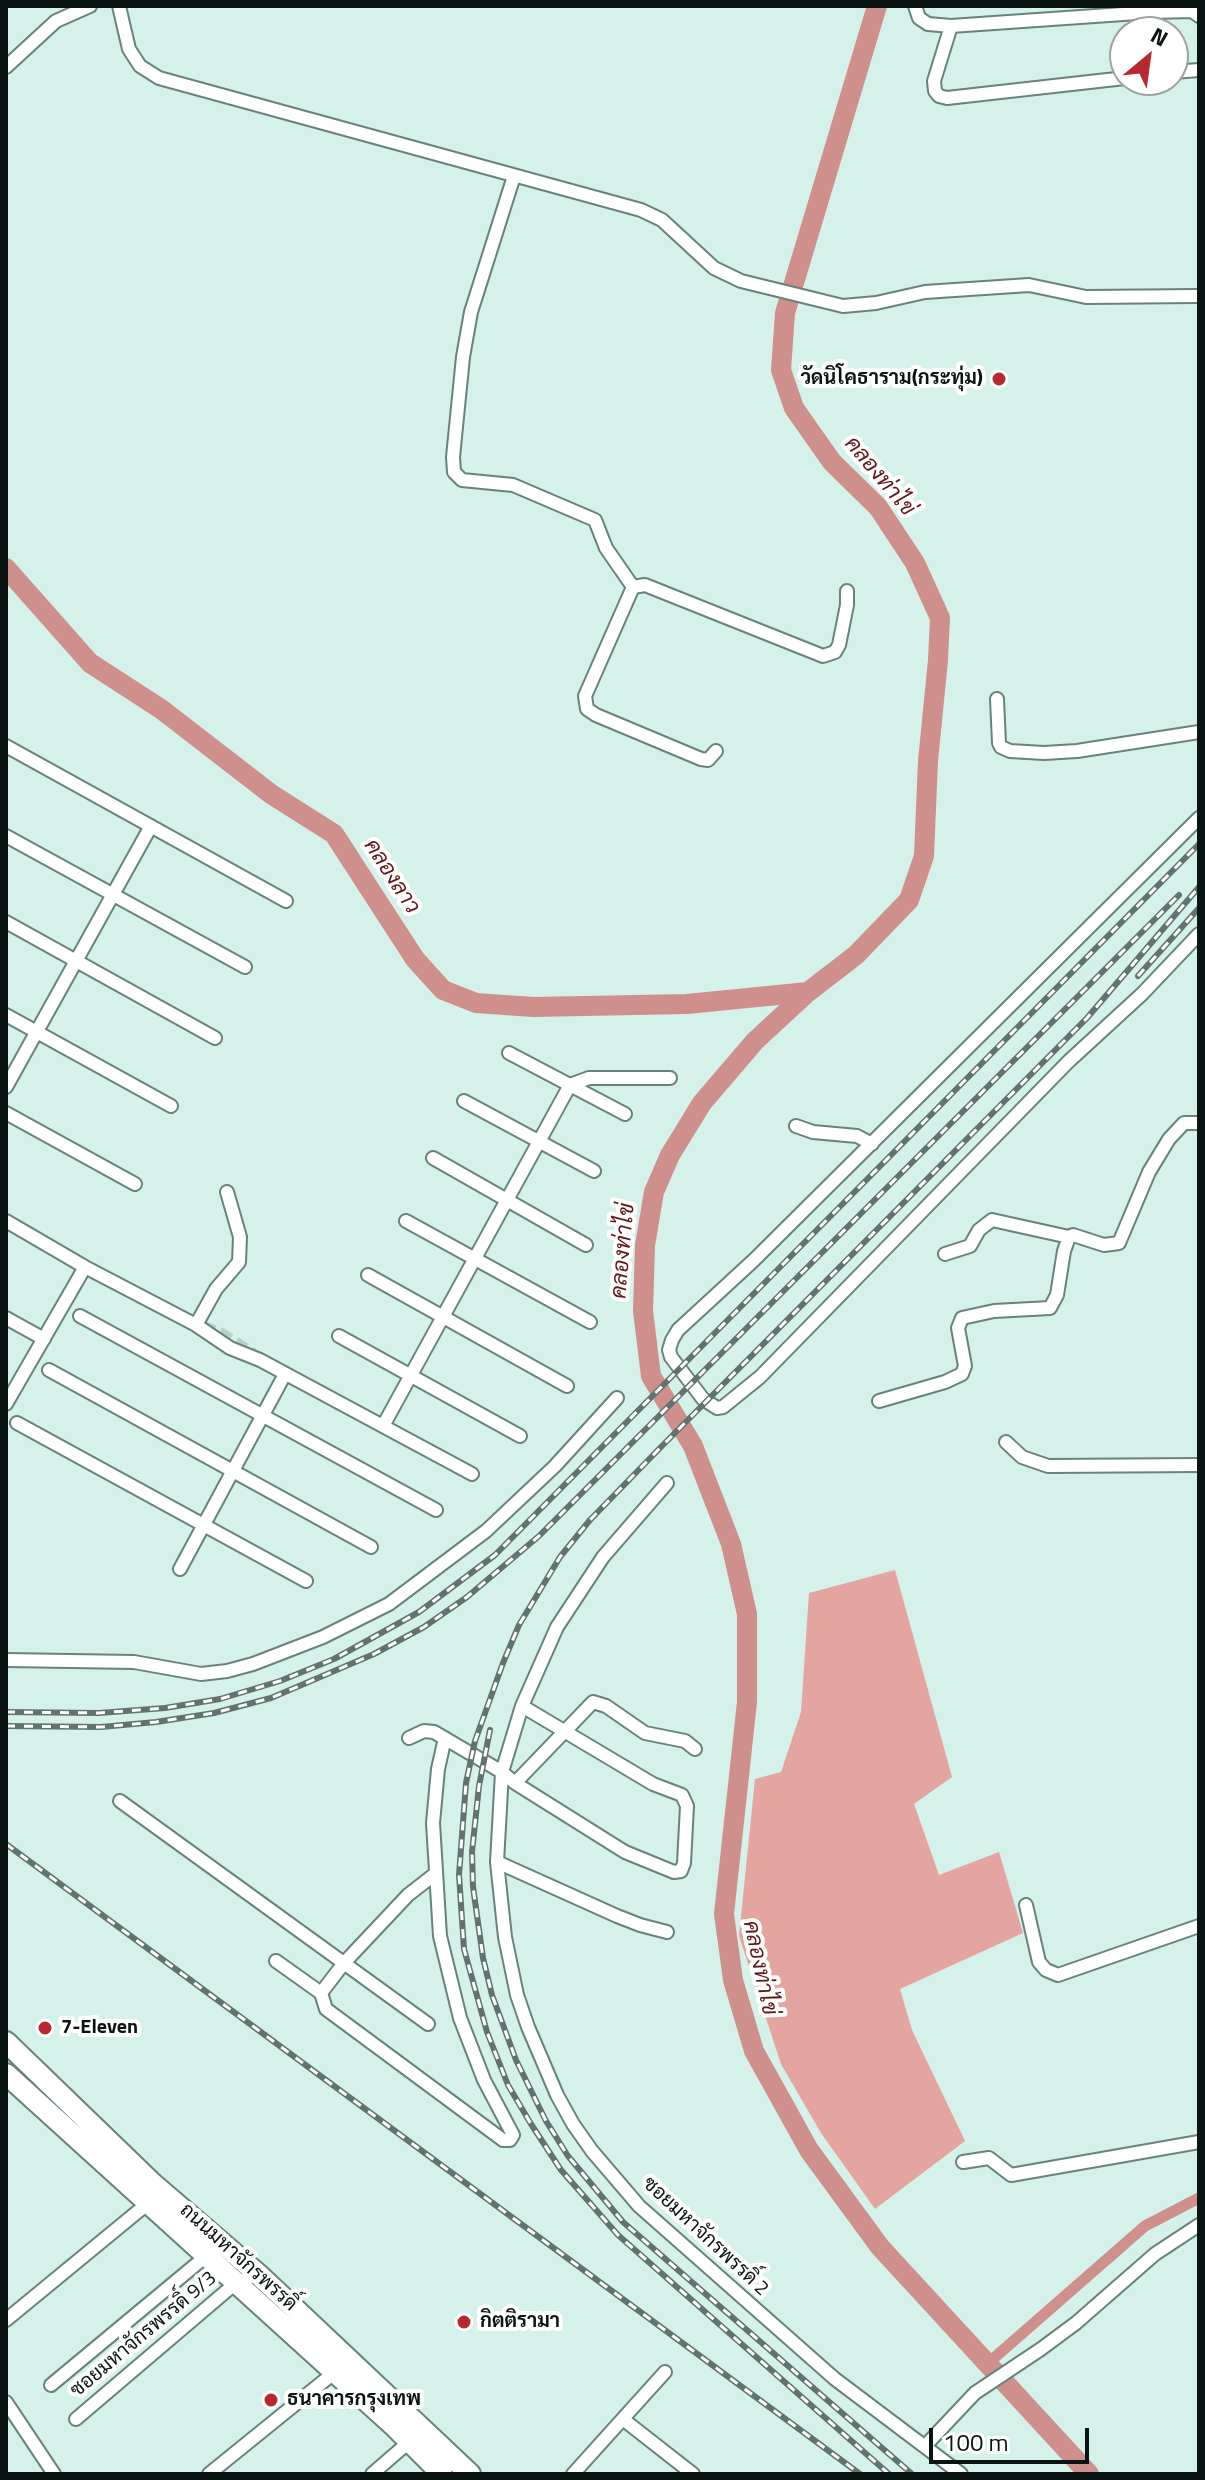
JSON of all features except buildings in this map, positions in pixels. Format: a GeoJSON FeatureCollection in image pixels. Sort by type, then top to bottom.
{"type":"FeatureCollection","features":[{"type":"Feature","properties":{"kind":"main road","name":"ถนนมหาจักรพรรดิ์"},"geometry":{"type":"LineString","coordinates":[[6,2042],[151,2182],[258,2274],[470,2474]]}},
{"type":"Feature","properties":{"kind":"main road","name":"ถนนมหาจักรพรรดิ์"},"geometry":{"type":"LineString","coordinates":[[6,2074],[205,2257],[237,2282],[442,2474]]}},
{"type":"Feature","properties":{"kind":"street"},"geometry":{"type":"LineString","coordinates":[[6,67],[56,21],[90,6]]}},
{"type":"Feature","properties":{"kind":"street"},"geometry":{"type":"LineString","coordinates":[[119,6],[129,49],[140,66],[159,78],[654,216],[727,277],[761,287],[829,304],[859,306],[925,292],[1029,285],[1086,297],[1199,296]]}},
{"type":"Feature","properties":{"kind":"street"},"geometry":{"type":"LineString","coordinates":[[915,6],[919,18],[928,24],[951,26],[1152,12],[1192,11],[1199,16]]}},
{"type":"Feature","properties":{"kind":"street"},"geometry":{"type":"LineString","coordinates":[[951,26],[934,81],[939,96],[947,98],[1109,80]]}},
{"type":"Feature","properties":{"kind":"street"},"geometry":{"type":"LineString","coordinates":[[514,176],[471,312],[463,357],[454,472],[462,480],[513,485],[595,520],[606,548],[633,587]]}},
{"type":"Feature","properties":{"kind":"street"},"geometry":{"type":"LineString","coordinates":[[633,587],[645,585],[823,656],[835,652],[839,645],[847,591]]}},
{"type":"Feature","properties":{"kind":"street"},"geometry":{"type":"LineString","coordinates":[[633,587],[585,696],[587,709],[701,759],[708,760],[716,751]]}},
{"type":"Feature","properties":{"kind":"street"},"geometry":{"type":"LineString","coordinates":[[997,699],[999,743],[1005,750],[1044,753],[1077,751],[1199,732]]}},
{"type":"Feature","properties":{"kind":"street"},"geometry":{"type":"LineString","coordinates":[[6,746],[286,901]]}},
{"type":"Feature","properties":{"kind":"street"},"geometry":{"type":"LineString","coordinates":[[1199,818],[872,1144],[678,1330],[669,1350],[694,1389],[710,1405],[723,1407],[760,1377],[1069,1061],[1142,994],[1199,934]]}},
{"type":"Feature","properties":{"kind":"street"},"geometry":{"type":"LineString","coordinates":[[6,1087],[151,826]]}},
{"type":"Feature","properties":{"kind":"street"},"geometry":{"type":"LineString","coordinates":[[6,836],[245,967]]}},
{"type":"Feature","properties":{"kind":"street"},"geometry":{"type":"LineString","coordinates":[[6,922],[215,1038]]}},
{"type":"Feature","properties":{"kind":"street"},"geometry":{"type":"LineString","coordinates":[[6,1015],[171,1106]]}},
{"type":"Feature","properties":{"kind":"street"},"geometry":{"type":"LineString","coordinates":[[509,1053],[625,1114]]}},
{"type":"Feature","properties":{"kind":"street"},"geometry":{"type":"LineString","coordinates":[[383,1426],[570,1085],[589,1078],[670,1078]]}},
{"type":"Feature","properties":{"kind":"street"},"geometry":{"type":"LineString","coordinates":[[464,1101],[594,1171]]}},
{"type":"Feature","properties":{"kind":"street"},"geometry":{"type":"LineString","coordinates":[[6,1113],[135,1184]]}},
{"type":"Feature","properties":{"kind":"street"},"geometry":{"type":"LineString","coordinates":[[945,1254],[970,1246],[979,1230],[992,1220],[1069,1237],[1073,1235],[1104,1245],[1119,1243],[1149,1172],[1169,1139],[1184,1123],[1199,1123]]}},
{"type":"Feature","properties":{"kind":"street"},"geometry":{"type":"LineString","coordinates":[[796,1126],[813,1132],[857,1136],[872,1144]]}},
{"type":"Feature","properties":{"kind":"street"},"geometry":{"type":"LineString","coordinates":[[433,1158],[586,1245]]}},
{"type":"Feature","properties":{"kind":"street"},"geometry":{"type":"LineString","coordinates":[[196,1325],[216,1289],[239,1262],[240,1237],[227,1192]]}},
{"type":"Feature","properties":{"kind":"street"},"geometry":{"type":"LineString","coordinates":[[6,1221],[85,1267],[196,1325],[230,1348],[260,1360],[472,1474]]}},
{"type":"Feature","properties":{"kind":"street"},"geometry":{"type":"LineString","coordinates":[[406,1221],[590,1322]]}},
{"type":"Feature","properties":{"kind":"street"},"geometry":{"type":"LineString","coordinates":[[879,1401],[962,1374],[965,1366],[958,1328],[962,1318],[994,1311],[1050,1308],[1057,1295],[1069,1237]]}},
{"type":"Feature","properties":{"kind":"street"},"geometry":{"type":"LineString","coordinates":[[6,1404],[85,1267]]}},
{"type":"Feature","properties":{"kind":"street"},"geometry":{"type":"LineString","coordinates":[[368,1275],[567,1386]]}},
{"type":"Feature","properties":{"kind":"street"},"geometry":{"type":"LineString","coordinates":[[80,1316],[436,1510]]}},
{"type":"Feature","properties":{"kind":"street"},"geometry":{"type":"LineString","coordinates":[[6,1318],[44,1339]]}},
{"type":"Feature","properties":{"kind":"street"},"geometry":{"type":"LineString","coordinates":[[339,1336],[520,1436]]}},
{"type":"Feature","properties":{"kind":"street"},"geometry":{"type":"LineString","coordinates":[[49,1370],[371,1547]]}},
{"type":"Feature","properties":{"kind":"street"},"geometry":{"type":"LineString","coordinates":[[180,1569],[285,1374]]}},
{"type":"Feature","properties":{"kind":"street"},"geometry":{"type":"LineString","coordinates":[[6,1660],[134,1662],[201,1674],[253,1664],[323,1637],[389,1604],[486,1531],[555,1466],[617,1398]]}},
{"type":"Feature","properties":{"kind":"street"},"geometry":{"type":"LineString","coordinates":[[17,1423],[306,1581]]}},
{"type":"Feature","properties":{"kind":"street"},"geometry":{"type":"LineString","coordinates":[[1006,1442],[1022,1457],[1048,1466],[1199,1465]]}},
{"type":"Feature","properties":{"kind":"street","name":"ซอยมหาจักรพรรดิ์ 2"},"geometry":{"type":"LineString","coordinates":[[667,1483],[603,1557],[557,1627],[522,1706],[502,1772],[497,1862],[510,1964],[528,2027],[557,2095],[592,2151],[615,2180],[662,2228],[826,2372],[961,2474]]}},
{"type":"Feature","properties":{"kind":"street"},"geometry":{"type":"LineString","coordinates":[[515,1783],[593,1702],[645,1733],[685,1741],[695,1749]]}},
{"type":"Feature","properties":{"kind":"street"},"geometry":{"type":"LineString","coordinates":[[409,1738],[424,1731],[445,1738],[625,1852],[674,1872],[681,1871],[687,1806],[682,1795],[653,1784],[522,1706]]}},
{"type":"Feature","properties":{"kind":"street"},"geometry":{"type":"LineString","coordinates":[[276,1961],[321,1993],[326,2009],[503,2140],[512,2139],[513,2135],[472,2051],[451,1989],[438,1923],[435,1798],[445,1738]]}},
{"type":"Feature","properties":{"kind":"street"},"geometry":{"type":"LineString","coordinates":[[120,1801],[428,2024]]}},
{"type":"Feature","properties":{"kind":"street"},"geometry":{"type":"LineString","coordinates":[[497,1862],[617,1916],[667,1932]]}},
{"type":"Feature","properties":{"kind":"street"},"geometry":{"type":"LineString","coordinates":[[321,1993],[344,1963],[408,1895],[435,1874]]}},
{"type":"Feature","properties":{"kind":"street"},"geometry":{"type":"LineString","coordinates":[[1026,1905],[1039,1962],[1046,1970],[1058,1975],[1199,1926]]}},
{"type":"Feature","properties":{"kind":"street"},"geometry":{"type":"LineString","coordinates":[[963,2162],[989,2158],[1011,2175],[1199,2142]]}},
{"type":"Feature","properties":{"kind":"street"},"geometry":{"type":"LineString","coordinates":[[6,2320],[147,2204]]}},
{"type":"Feature","properties":{"kind":"street"},"geometry":{"type":"LineString","coordinates":[[925,2446],[975,2393],[1076,2323],[1155,2254],[1199,2225]]}},
{"type":"Feature","properties":{"kind":"street"},"geometry":{"type":"LineString","coordinates":[[51,2385],[205,2257]]}},
{"type":"Feature","properties":{"kind":"street","name":"ซอยมหาจักรพรรดิ์ 9/3"},"geometry":{"type":"LineString","coordinates":[[76,2419],[237,2282],[258,2274]]}},
{"type":"Feature","properties":{"kind":"street"},"geometry":{"type":"LineString","coordinates":[[209,2474],[335,2372]]}},
{"type":"Feature","properties":{"kind":"street"},"geometry":{"type":"LineString","coordinates":[[573,2474],[665,2372]]}},
{"type":"Feature","properties":{"kind":"street"},"geometry":{"type":"LineString","coordinates":[[6,2402],[54,2474]]}},
{"type":"Feature","properties":{"kind":"street"},"geometry":{"type":"LineString","coordinates":[[624,2420],[693,2474]]}},
{"type":"Feature","properties":{"kind":"street"},"geometry":{"type":"LineString","coordinates":[[372,2474],[409,2442]]}},
{"type":"Feature","properties":{"kind":"shaded area"},"geometry":{"type":"Polygon","coordinates":[[[895,1570],[952,1777],[914,1804],[939,1875],[999,1852],[1023,1933],[900,1989],[912,2030],[965,2141],[875,2209],[821,2133],[781,2064],[739,1936],[755,1779],[781,1772],[801,1712],[809,1593],[895,1570]]]}},
{"type":"Feature","properties":{"kind":"waterway","name":"คลองท่าไข่"},"geometry":{"type":"LineString","coordinates":[[877,6],[785,313],[781,370],[794,408],[832,462],[878,507],[915,563],[940,618],[924,856],[909,900],[856,955],[808,992],[755,1041],[702,1103],[670,1155],[654,1192],[645,1245],[643,1311],[651,1376],[693,1446],[731,1544],[747,1614],[747,1702],[724,1914],[733,1980],[754,2051],[809,2150],[880,2247],[1089,2474]]}},
{"type":"Feature","properties":{"kind":"waterway","name":"คลองลาว"},"geometry":{"type":"LineString","coordinates":[[6,568],[90,663],[161,709],[271,794],[334,834],[415,959],[443,990],[476,1003],[533,1007],[687,1004],[808,992]]}},
{"type":"Feature","properties":{"kind":"waterway"},"geometry":{"type":"LineString","coordinates":[[986,2365],[1145,2226],[1199,2198]]}},
{"type":"Feature","properties":{"kind":"tunnel"},"geometry":{"type":"LineString","coordinates":[[203,1327],[220,1333],[253,1354]]}},
{"type":"Feature","properties":{"kind":"railway"},"geometry":{"type":"LineString","coordinates":[[6,1712],[99,1713],[165,1708],[220,1699],[280,1681],[334,1659],[419,1612],[495,1555],[1199,844]]}},
{"type":"Feature","properties":{"kind":"railway"},"geometry":{"type":"LineString","coordinates":[[889,2474],[618,2235],[561,2170],[531,2124],[508,2085],[487,2032],[464,1949],[459,1875],[466,1783],[475,1741],[519,1625],[560,1557],[590,1520],[1087,1018],[1199,887]]}},
{"type":"Feature","properties":{"kind":"railway"},"geometry":{"type":"LineString","coordinates":[[6,1726],[101,1727],[156,1722],[214,1713],[271,1698],[374,1654],[424,1627],[467,1597],[539,1536],[1179,895]]}},
{"type":"Feature","properties":{"kind":"railway"},"geometry":{"type":"LineString","coordinates":[[1138,976],[1199,908]]}},
{"type":"Feature","properties":{"kind":"railway"},"geometry":{"type":"LineString","coordinates":[[490,1730],[479,1786],[472,1852],[473,1887],[483,1958],[492,1995],[516,2060],[546,2121],[568,2156],[623,2222],[912,2474]]}},
{"type":"Feature","properties":{"kind":"railway"},"geometry":{"type":"LineString","coordinates":[[6,1844],[860,2474]]}},
{"type":"Feature","properties":{"kind":"place","name":"วัดนิโคธาราม(กระทุ่ม)"},"geometry":{"type":"Point","coordinates":[999,379]}},
{"type":"Feature","properties":{"kind":"place","name":"7-Eleven"},"geometry":{"type":"Point","coordinates":[45,2028]}},
{"type":"Feature","properties":{"kind":"place","name":"กิตติรามา"},"geometry":{"type":"Point","coordinates":[464,2322]}},
{"type":"Feature","properties":{"kind":"place","name":"ธนาคารกรุงเทพ"},"geometry":{"type":"Point","coordinates":[271,2400]}}]}
